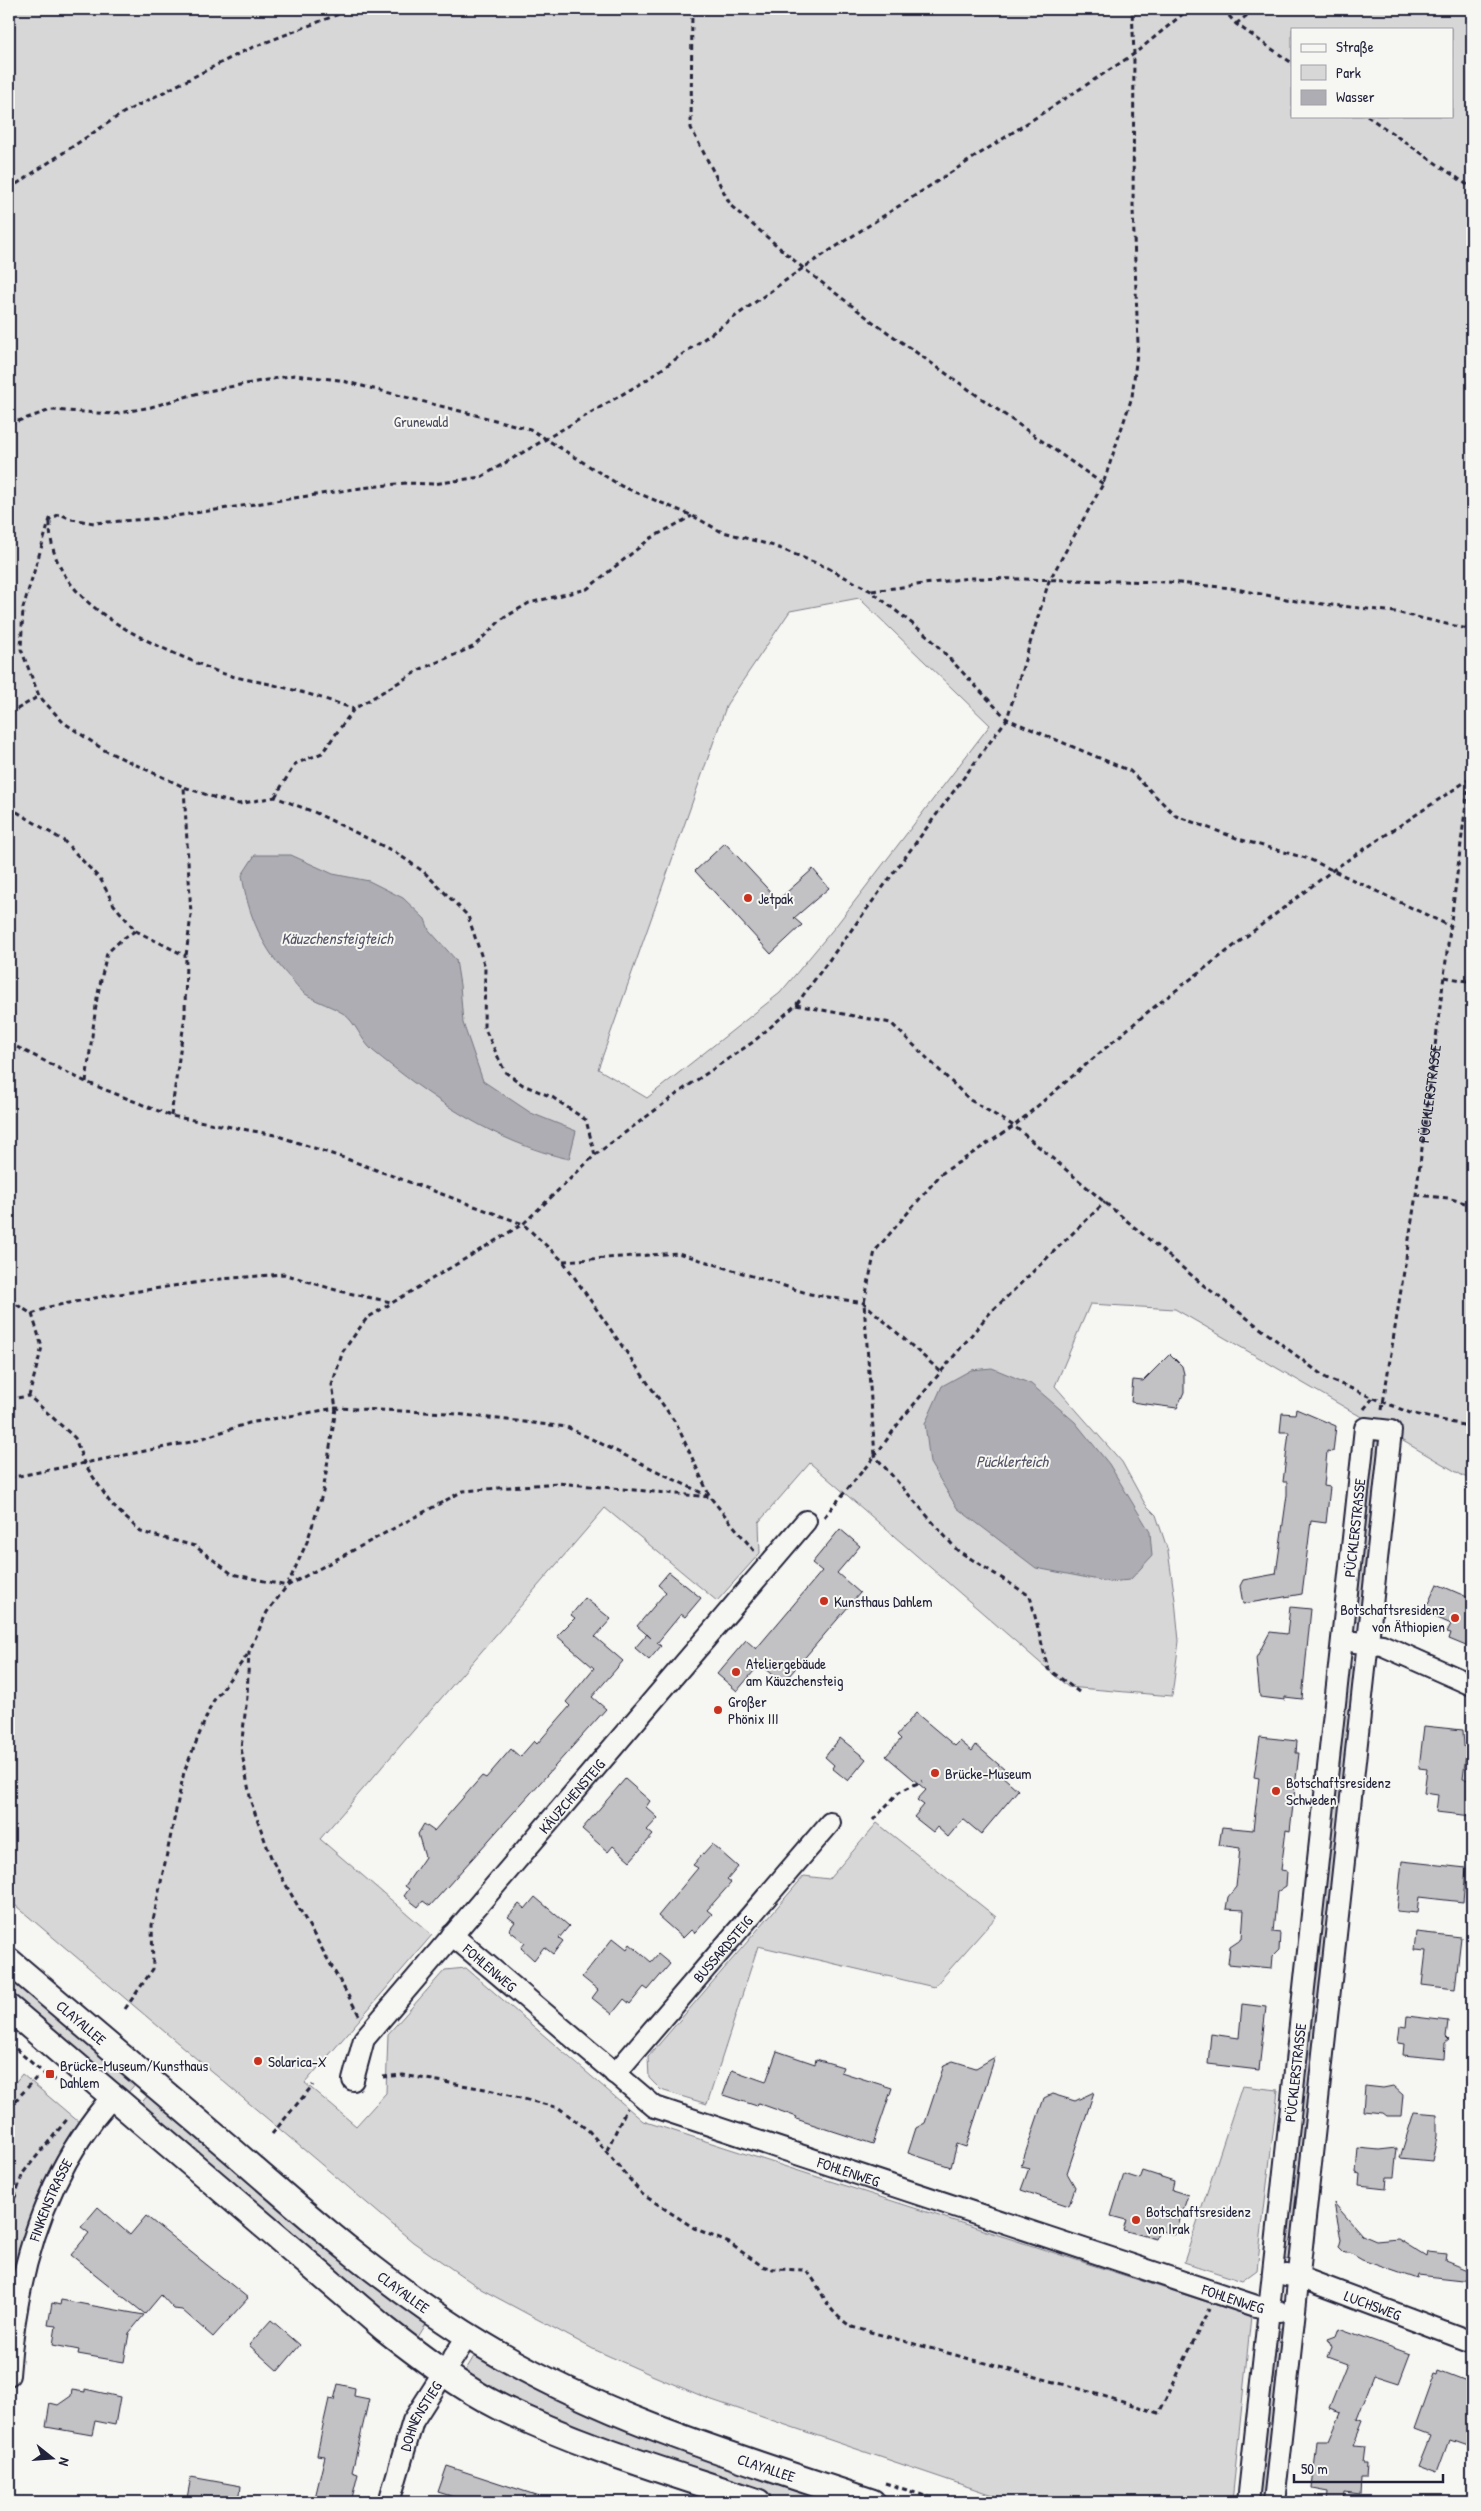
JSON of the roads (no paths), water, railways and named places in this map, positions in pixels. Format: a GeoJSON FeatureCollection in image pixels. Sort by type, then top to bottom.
{"type":"FeatureCollection","features":[{"type":"Feature","properties":{"kind":"main road","name":"CLAYALLEE"},"geometry":{"type":"LineString","coordinates":[[9,1961],[367,2266],[468,2335],[571,2392],[623,2416],[674,2436],[875,2491]]}},
{"type":"Feature","properties":{"kind":"main road"},"geometry":{"type":"LineString","coordinates":[[9,2008],[385,2329],[442,2373],[500,2407],[587,2445],[758,2502]]}},
{"type":"Feature","properties":{"kind":"street","name":"PÜCKLERSTRASSE"},"geometry":{"type":"LineString","coordinates":[[1248,2502],[1365,1428],[1391,1431],[1274,2502]]}},
{"type":"Feature","properties":{"kind":"street","name":"KÄUZCHENSTEIG"},"geometry":{"type":"LineString","coordinates":[[353,2080],[364,2039],[806,1521]]}},
{"type":"Feature","properties":{"kind":"street"},"geometry":{"type":"LineString","coordinates":[[1342,1641],[1382,1645],[1472,1685]]}},
{"type":"Feature","properties":{"kind":"street","name":"BUSSARDSTEIG"},"geometry":{"type":"LineString","coordinates":[[615,2074],[830,1823]]}},
{"type":"Feature","properties":{"kind":"street","name":"FOHLENWEG"},"geometry":{"type":"LineString","coordinates":[[452,1935],[655,2107],[1268,2310],[1295,2313]]}},
{"type":"Feature","properties":{"kind":"street","name":"FINKENSTRASSE"},"geometry":{"type":"LineString","coordinates":[[9,2375],[11,2340],[22,2278],[39,2219],[61,2171],[88,2124],[112,2097]]}},
{"type":"Feature","properties":{"kind":"street","name":"LUCHSWEG"},"geometry":{"type":"LineString","coordinates":[[1272,2273],[1299,2277],[1472,2342]]}},
{"type":"Feature","properties":{"kind":"street","name":"DOHNENSTIEG"},"geometry":{"type":"LineString","coordinates":[[389,2502],[413,2421],[468,2335]]}},
{"type":"Feature","properties":{"kind":"water","name":"Käuzchensteigteich"},"geometry":{"type":"Polygon","coordinates":[[[255,855],[291,855],[333,874],[369,881],[403,898],[425,919],[429,930],[456,960],[463,1023],[483,1081],[531,1113],[576,1131],[569,1159],[515,1142],[489,1130],[440,1101],[416,1085],[372,1050],[344,1014],[311,998],[303,992],[272,956],[258,931],[248,904],[242,875],[255,855]]]}},
{"type":"Feature","properties":{"kind":"water","name":"Pücklerteich"},"geometry":{"type":"Polygon","coordinates":[[[992,1368],[1031,1384],[1075,1422],[1109,1464],[1150,1532],[1152,1556],[1130,1580],[1109,1582],[1036,1568],[957,1508],[930,1463],[925,1424],[942,1386],[971,1370],[992,1368]]]}},
{"type":"Feature","properties":{"kind":"place","name":"Jetpak"},"geometry":{"type":"Point","coordinates":[748,898]}},
{"type":"Feature","properties":{"kind":"place","name":"Kunsthaus Dahlem"},"geometry":{"type":"Point","coordinates":[824,1601]}},
{"type":"Feature","properties":{"kind":"place","name":"Botschaftsresidenz von Äthiopien"},"geometry":{"type":"Point","coordinates":[1455,1618]}},
{"type":"Feature","properties":{"kind":"place","name":"Ateliergebäude am Käuzchensteig"},"geometry":{"type":"Point","coordinates":[736,1672]}},
{"type":"Feature","properties":{"kind":"place","name":"Großer Phönix III"},"geometry":{"type":"Point","coordinates":[718,1710]}},
{"type":"Feature","properties":{"kind":"place","name":"Brücke-Museum"},"geometry":{"type":"Point","coordinates":[935,1773]}},
{"type":"Feature","properties":{"kind":"place","name":"Botschaftsresidenz Schweden"},"geometry":{"type":"Point","coordinates":[1276,1791]}},
{"type":"Feature","properties":{"kind":"place","name":"Solarica-X"},"geometry":{"type":"Point","coordinates":[258,2061]}},
{"type":"Feature","properties":{"kind":"place","name":"Brücke-Museum/Kunsthaus Dahlem"},"geometry":{"type":"Point","coordinates":[50,2074]}},
{"type":"Feature","properties":{"kind":"place","name":"Botschaftsresidenz von Irak"},"geometry":{"type":"Point","coordinates":[1136,2220]}},
{"type":"Feature","properties":{"kind":"park label","name":"Grunewald"},"geometry":{"type":"Point","coordinates":[421,421]}}]}
